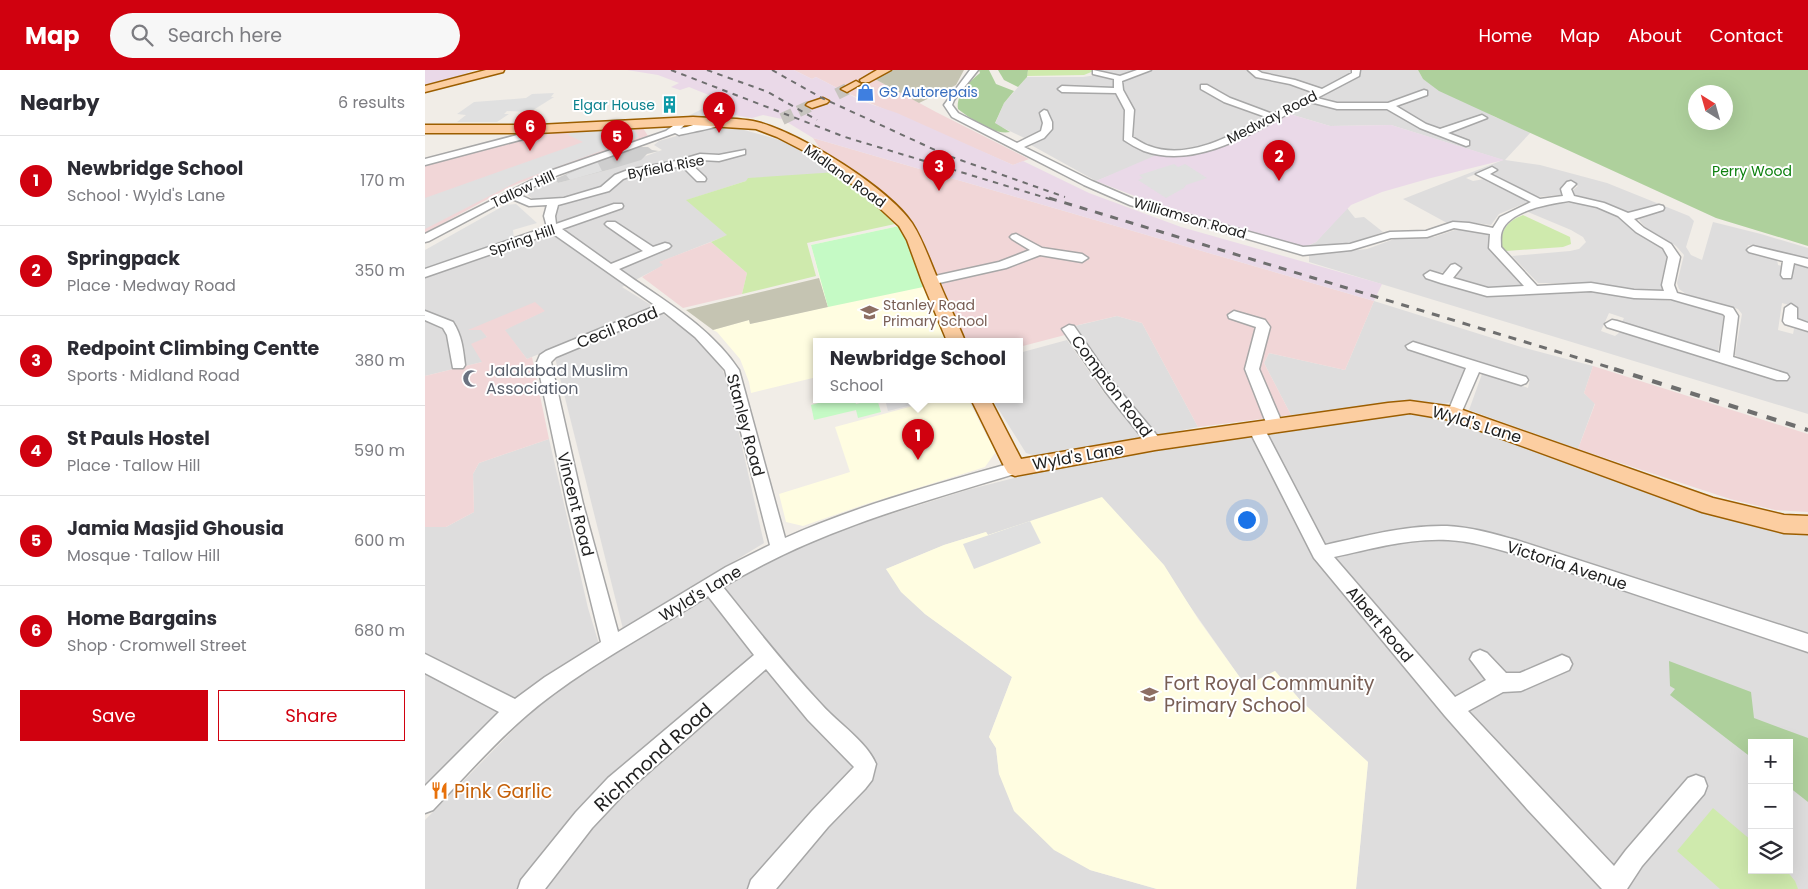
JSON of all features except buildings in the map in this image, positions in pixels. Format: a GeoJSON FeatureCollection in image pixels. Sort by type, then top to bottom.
{"type":"FeatureCollection","features":[{"type":"Feature","properties":{"kind":"main road"},"geometry":{"type":"LineString","coordinates":[[425,89],[499,70]]}},
{"type":"Feature","properties":{"kind":"main road"},"geometry":{"type":"LineString","coordinates":[[856,85],[886,70]]}},
{"type":"Feature","properties":{"kind":"main road"},"geometry":{"type":"LineString","coordinates":[[757,126],[779,120]]}},
{"type":"Feature","properties":{"kind":"main road","name":"Midland Road"},"geometry":{"type":"LineString","coordinates":[[425,129],[538,128],[654,122],[685,125],[728,123],[757,126],[781,134],[810,149],[863,186],[893,211],[915,240],[955,338]]}},
{"type":"Feature","properties":{"kind":"main road"},"geometry":{"type":"LineString","coordinates":[[983,403],[1015,468]]}},
{"type":"Feature","properties":{"kind":"main road","name":"Wyld's Lane"},"geometry":{"type":"LineString","coordinates":[[1015,468],[1265,426],[1410,407],[1454,414],[1710,506],[1784,524],[1808,526]]}},
{"type":"Feature","properties":{"kind":"street","name":"Williamson Road"},"geometry":{"type":"LineString","coordinates":[[974,70],[950,100],[948,105],[950,110],[1015,147],[1087,184],[1134,203],[1303,251],[1351,247],[1390,234],[1427,234],[1453,225],[1469,226],[1496,232]]}},
{"type":"Feature","properties":{"kind":"street"},"geometry":{"type":"LineString","coordinates":[[1096,72],[1120,78],[1147,70]]}},
{"type":"Feature","properties":{"kind":"street"},"geometry":{"type":"LineString","coordinates":[[1252,70],[1259,75],[1292,82],[1321,92]]}},
{"type":"Feature","properties":{"kind":"street","name":"Medway Road"},"geometry":{"type":"LineString","coordinates":[[1120,78],[1117,84],[1119,91],[1129,107],[1130,126],[1127,138],[1139,147],[1161,153],[1190,151],[1230,140],[1357,74],[1356,70]]}},
{"type":"Feature","properties":{"kind":"street"},"geometry":{"type":"LineString","coordinates":[[1204,87],[1227,100],[1274,117]]}},
{"type":"Feature","properties":{"kind":"street"},"geometry":{"type":"LineString","coordinates":[[1062,89],[1119,91]]}},
{"type":"Feature","properties":{"kind":"street"},"geometry":{"type":"LineString","coordinates":[[1309,98],[1337,106],[1389,106],[1425,92]]}},
{"type":"Feature","properties":{"kind":"street"},"geometry":{"type":"LineString","coordinates":[[1389,106],[1438,133],[1466,143]]}},
{"type":"Feature","properties":{"kind":"street"},"geometry":{"type":"LineString","coordinates":[[1015,147],[1045,132],[1048,125],[1047,110],[1032,114]]}},
{"type":"Feature","properties":{"kind":"street"},"geometry":{"type":"LineString","coordinates":[[1438,133],[1487,118]]}},
{"type":"Feature","properties":{"kind":"street","name":"Tallow Hill"},"geometry":{"type":"LineString","coordinates":[[425,239],[554,173],[662,134],[670,128],[667,125],[654,122]]}},
{"type":"Feature","properties":{"kind":"street","name":"Tallow Hill"},"geometry":{"type":"LineString","coordinates":[[624,148],[654,139],[685,125],[728,123]]}},
{"type":"Feature","properties":{"kind":"street"},"geometry":{"type":"LineString","coordinates":[[425,162],[528,135],[538,128]]}},
{"type":"Feature","properties":{"kind":"street","name":"Byfield Rise"},"geometry":{"type":"LineString","coordinates":[[510,194],[529,203],[554,202],[598,192],[612,184],[619,177],[631,172],[699,158],[719,158],[742,152]]}},
{"type":"Feature","properties":{"kind":"street"},"geometry":{"type":"LineString","coordinates":[[683,162],[701,179]]}},
{"type":"Feature","properties":{"kind":"street"},"geometry":{"type":"LineString","coordinates":[[1470,179],[1492,170]]}},
{"type":"Feature","properties":{"kind":"street"},"geometry":{"type":"LineString","coordinates":[[1481,174],[1539,202]]}},
{"type":"Feature","properties":{"kind":"street"},"geometry":{"type":"LineString","coordinates":[[1569,198],[1566,189],[1571,184]]}},
{"type":"Feature","properties":{"kind":"street"},"geometry":{"type":"LineString","coordinates":[[1534,290],[1495,248],[1496,232],[1504,219],[1539,202],[1569,198],[1600,205],[1627,217],[1640,230],[1660,241],[1672,252],[1674,257],[1668,284],[1672,295]]}},
{"type":"Feature","properties":{"kind":"street"},"geometry":{"type":"LineString","coordinates":[[554,202],[548,215],[549,224],[611,268],[665,246]]}},
{"type":"Feature","properties":{"kind":"street","name":"Spring Hill"},"geometry":{"type":"LineString","coordinates":[[425,273],[618,206]]}},
{"type":"Feature","properties":{"kind":"street"},"geometry":{"type":"LineString","coordinates":[[1627,217],[1659,208]]}},
{"type":"Feature","properties":{"kind":"street"},"geometry":{"type":"LineString","coordinates":[[611,224],[652,251]]}},
{"type":"Feature","properties":{"kind":"street"},"geometry":{"type":"LineString","coordinates":[[1016,237],[1039,251],[1082,258]]}},
{"type":"Feature","properties":{"kind":"street"},"geometry":{"type":"LineString","coordinates":[[1753,250],[1808,263]]}},
{"type":"Feature","properties":{"kind":"street"},"geometry":{"type":"LineString","coordinates":[[930,281],[1001,265],[1039,251]]}},
{"type":"Feature","properties":{"kind":"street"},"geometry":{"type":"LineString","coordinates":[[1787,275],[1789,258]]}},
{"type":"Feature","properties":{"kind":"street","name":"Stanley Road"},"geometry":{"type":"LineString","coordinates":[[611,268],[666,307],[711,345],[725,359],[732,370],[779,548]]}},
{"type":"Feature","properties":{"kind":"street"},"geometry":{"type":"LineString","coordinates":[[1445,280],[1455,268]]}},
{"type":"Feature","properties":{"kind":"street"},"geometry":{"type":"LineString","coordinates":[[1430,275],[1487,292],[1591,287],[1634,294],[1672,295],[1732,313],[1726,359]]}},
{"type":"Feature","properties":{"kind":"street","name":"Cecil Road"},"geometry":{"type":"LineString","coordinates":[[544,362],[545,358],[551,354],[666,307]]}},
{"type":"Feature","properties":{"kind":"street"},"geometry":{"type":"LineString","coordinates":[[1791,308],[1789,326],[1808,327]]}},
{"type":"Feature","properties":{"kind":"street"},"geometry":{"type":"LineString","coordinates":[[425,314],[447,324],[454,335],[458,365]]}},
{"type":"Feature","properties":{"kind":"street","name":"Albert Road"},"geometry":{"type":"LineString","coordinates":[[1234,315],[1260,323],[1263,327],[1252,369],[1265,426],[1320,553],[1452,709],[1535,801],[1615,885],[1634,858],[1696,786]]}},
{"type":"Feature","properties":{"kind":"street"},"geometry":{"type":"LineString","coordinates":[[1611,324],[1782,377]]}},
{"type":"Feature","properties":{"kind":"street","name":"Compton Road"},"geometry":{"type":"LineString","coordinates":[[1069,329],[1110,388],[1155,443]]}},
{"type":"Feature","properties":{"kind":"street"},"geometry":{"type":"LineString","coordinates":[[1413,346],[1521,380]]}},
{"type":"Feature","properties":{"kind":"street","name":"Vincent Road"},"geometry":{"type":"LineString","coordinates":[[544,362],[557,427],[612,646]]}},
{"type":"Feature","properties":{"kind":"street"},"geometry":{"type":"LineString","coordinates":[[1454,414],[1474,366]]}},
{"type":"Feature","properties":{"kind":"street","name":"Wyld's Lane"},"geometry":{"type":"LineString","coordinates":[[425,802],[517,711],[541,691],[711,586],[779,548],[863,515],[1015,468]]}},
{"type":"Feature","properties":{"kind":"street","name":"Victoria Avenue"},"geometry":{"type":"LineString","coordinates":[[1320,553],[1409,535],[1438,533],[1467,535],[1516,547],[1808,643]]}},
{"type":"Feature","properties":{"kind":"street"},"geometry":{"type":"LineString","coordinates":[[711,586],[766,657],[815,713],[865,764],[864,772],[857,781],[820,819],[760,889]]}},
{"type":"Feature","properties":{"kind":"street","name":"Richmond Road"},"geometry":{"type":"LineString","coordinates":[[530,889],[584,820],[616,786],[766,657]]}},
{"type":"Feature","properties":{"kind":"street"},"geometry":{"type":"LineString","coordinates":[[1480,659],[1501,684]]}},
{"type":"Feature","properties":{"kind":"street"},"geometry":{"type":"LineString","coordinates":[[425,663],[517,711]]}},
{"type":"Feature","properties":{"kind":"street"},"geometry":{"type":"LineString","coordinates":[[1452,709],[1501,684],[1521,682],[1562,664]]}},
{"type":"Feature","properties":{"kind":"shaded area"},"geometry":{"type":"Polygon","coordinates":[[[425,70],[475,70],[425,86],[425,70]]]}},
{"type":"Feature","properties":{"kind":"shaded area"},"geometry":{"type":"Polygon","coordinates":[[[627,70],[794,70],[812,79],[816,77],[862,101],[897,113],[1013,165],[1023,161],[1089,193],[1181,227],[1382,284],[1374,301],[813,138],[782,119],[763,115],[752,118],[739,116],[710,106],[721,100],[689,87],[680,90],[671,87],[679,83],[658,75],[627,70]]]}},
{"type":"Feature","properties":{"kind":"shaded area"},"geometry":{"type":"Polygon","coordinates":[[[794,70],[884,70],[841,90],[816,77],[812,79],[794,70]]]}},
{"type":"Feature","properties":{"kind":"shaded area"},"geometry":{"type":"Polygon","coordinates":[[[891,70],[964,70],[956,85],[919,103],[873,78],[891,70]]]}},
{"type":"Feature","properties":{"kind":"shaded area"},"geometry":{"type":"Polygon","coordinates":[[[1101,70],[1418,70],[1423,79],[1495,117],[1531,132],[1505,160],[1540,165],[1607,183],[1689,216],[1694,221],[1686,247],[1691,255],[1702,260],[1713,222],[1808,248],[1808,260],[1748,245],[1747,250],[1777,259],[1778,265],[1793,269],[1794,264],[1808,265],[1808,323],[1797,319],[1796,307],[1782,303],[1778,330],[1793,334],[1794,329],[1808,330],[1808,414],[1309,262],[1309,255],[1367,249],[1397,238],[1434,237],[1461,228],[1486,233],[1489,235],[1488,246],[1522,284],[1521,286],[1485,288],[1461,281],[1456,276],[1462,268],[1450,263],[1444,272],[1437,273],[1485,295],[1503,296],[1593,290],[1638,298],[1686,302],[1721,312],[1724,315],[1718,351],[1715,352],[1624,324],[1622,322],[1624,318],[1609,313],[1601,331],[1615,336],[1620,332],[1625,333],[1771,377],[1735,355],[1742,314],[1738,309],[1686,294],[1679,289],[1677,283],[1684,255],[1676,246],[1646,228],[1639,220],[1649,215],[1639,210],[1627,212],[1608,204],[1578,197],[1574,195],[1573,190],[1578,186],[1568,182],[1562,186],[1561,195],[1537,197],[1492,176],[1498,171],[1491,168],[1466,178],[1473,181],[1484,179],[1529,200],[1528,202],[1499,214],[1491,225],[1460,221],[1447,223],[1403,199],[1503,160],[1391,125],[1330,126],[1283,112],[1230,140],[1121,171],[1096,181],[1031,145],[1033,142],[995,124],[1004,103],[1027,77],[1083,77],[1096,75],[1101,70]]]}},
{"type":"Feature","properties":{"kind":"shaded area"},"geometry":{"type":"Polygon","coordinates":[[[873,78],[1029,159],[1013,165],[847,93],[873,78]]]}},
{"type":"Feature","properties":{"kind":"shaded area"},"geometry":{"type":"Polygon","coordinates":[[[554,93],[551,97],[554,97],[530,112],[507,111],[504,114],[509,114],[497,122],[457,122],[466,115],[457,114],[474,102],[526,98],[532,94],[554,93]]]}},
{"type":"Feature","properties":{"kind":"shaded area"},"geometry":{"type":"Polygon","coordinates":[[[708,106],[735,115],[725,119],[714,116],[688,116],[708,106]]]}},
{"type":"Feature","properties":{"kind":"shaded area"},"geometry":{"type":"Polygon","coordinates":[[[1283,112],[1330,126],[1391,125],[1504,160],[1382,192],[1351,205],[1316,242],[1303,248],[1145,200],[1096,181],[1161,153],[1190,151],[1230,140],[1283,112]]]}},
{"type":"Feature","properties":{"kind":"shaded area"},"geometry":{"type":"Polygon","coordinates":[[[711,126],[737,128],[780,140],[813,156],[837,172],[746,181],[687,200],[728,235],[660,262],[664,265],[622,287],[654,307],[527,359],[504,330],[544,311],[469,330],[482,330],[487,337],[482,362],[425,376],[425,276],[560,224],[554,218],[555,211],[561,204],[562,198],[534,200],[525,193],[555,179],[558,183],[608,170],[662,150],[654,145],[659,141],[711,126]]]}},
{"type":"Feature","properties":{"kind":"shaded area"},"geometry":{"type":"Polygon","coordinates":[[[643,128],[648,136],[512,186],[425,233],[425,166],[555,131],[643,128]]]}},
{"type":"Feature","properties":{"kind":"shaded area"},"geometry":{"type":"Polygon","coordinates":[[[634,129],[639,137],[519,181],[425,229],[425,198],[583,142],[568,135],[573,131],[634,129]]]}},
{"type":"Feature","properties":{"kind":"shaded area"},"geometry":{"type":"Polygon","coordinates":[[[813,138],[1374,301],[1345,370],[1269,353],[1264,363],[1291,415],[1198,427],[1142,323],[1117,316],[1061,329],[1065,335],[1023,346],[1023,338],[964,338],[938,284],[919,235],[909,217],[879,190],[821,150],[813,138]]]}},
{"type":"Feature","properties":{"kind":"shaded area"},"geometry":{"type":"Polygon","coordinates":[[[640,147],[648,147],[659,151],[647,154],[641,160],[608,170],[558,183],[555,179],[594,162],[640,147]]]}},
{"type":"Feature","properties":{"kind":"shaded area"},"geometry":{"type":"Polygon","coordinates":[[[597,161],[602,171],[570,180],[566,175],[597,161]]]}},
{"type":"Feature","properties":{"kind":"shaded area"},"geometry":{"type":"Polygon","coordinates":[[[1174,164],[1178,167],[1185,164],[1207,178],[1186,185],[1166,198],[1138,180],[1143,178],[1139,175],[1174,164]]]}},
{"type":"Feature","properties":{"kind":"shaded area"},"geometry":{"type":"Polygon","coordinates":[[[1563,202],[1588,204],[1615,214],[1660,245],[1668,254],[1661,282],[1665,291],[1653,292],[1621,289],[1596,283],[1538,283],[1512,256],[1570,251],[1579,249],[1586,242],[1583,237],[1571,230],[1528,212],[1545,205],[1563,202]]]}},
{"type":"Feature","properties":{"kind":"shaded area"},"geometry":{"type":"Polygon","coordinates":[[[516,204],[537,223],[513,230],[514,239],[425,269],[425,250],[505,205],[516,204]]]}},
{"type":"Feature","properties":{"kind":"shaded area"},"geometry":{"type":"Polygon","coordinates":[[[1347,208],[1355,218],[1364,217],[1383,232],[1356,242],[1303,248],[1316,242],[1347,208]]]}},
{"type":"Feature","properties":{"kind":"shaded area","name":"Stanley Road Primary School"},"geometry":{"type":"Polygon","coordinates":[[[899,226],[911,245],[949,338],[813,338],[813,378],[751,393],[740,359],[717,332],[713,330],[749,320],[750,324],[827,307],[811,245],[899,226]]]}},
{"type":"Feature","properties":{"kind":"shaded area"},"geometry":{"type":"Polygon","coordinates":[[[711,242],[747,273],[742,294],[683,308],[642,277],[663,265],[659,262],[711,242]]]}},
{"type":"Feature","properties":{"kind":"shaded area"},"geometry":{"type":"Polygon","coordinates":[[[819,278],[828,307],[750,324],[749,320],[713,330],[686,310],[819,278]]]}},
{"type":"Feature","properties":{"kind":"shaded area"},"geometry":{"type":"Polygon","coordinates":[[[1374,301],[1521,347],[1593,366],[1584,393],[1595,403],[1578,449],[1469,410],[1482,374],[1485,373],[1528,388],[1530,379],[1412,342],[1408,347],[1465,367],[1466,371],[1451,402],[1444,404],[1410,401],[1291,415],[1264,363],[1269,353],[1345,370],[1374,301]]]}},
{"type":"Feature","properties":{"kind":"shaded area"},"geometry":{"type":"Polygon","coordinates":[[[535,302],[545,311],[505,330],[527,359],[532,357],[549,439],[479,463],[473,474],[474,512],[446,527],[425,527],[425,376],[482,362],[471,344],[487,337],[481,330],[468,330],[535,302]]]}},
{"type":"Feature","properties":{"kind":"shaded area"},"geometry":{"type":"Polygon","coordinates":[[[663,314],[702,343],[715,357],[722,369],[727,381],[764,543],[623,629],[555,358],[663,314]]]}},
{"type":"Feature","properties":{"kind":"shaded area"},"geometry":{"type":"Polygon","coordinates":[[[1117,316],[1142,323],[1198,427],[1157,435],[1119,391],[1075,326],[1117,316]]]}},
{"type":"Feature","properties":{"kind":"shaded area"},"geometry":{"type":"Polygon","coordinates":[[[1067,340],[1104,393],[1143,437],[1036,456],[1026,453],[995,403],[1023,403],[1023,352],[1067,340]]]}},
{"type":"Feature","properties":{"kind":"shaded area"},"geometry":{"type":"Polygon","coordinates":[[[1593,366],[1808,434],[1808,512],[1775,510],[1730,499],[1578,449],[1595,404],[1584,393],[1593,366]]]}},
{"type":"Feature","properties":{"kind":"shaded area"},"geometry":{"type":"Polygon","coordinates":[[[886,403],[919,403],[888,411],[886,403]]]}},
{"type":"Feature","properties":{"kind":"shaded area"},"geometry":{"type":"Polygon","coordinates":[[[924,403],[970,403],[993,445],[995,453],[985,467],[803,526],[786,522],[779,494],[850,472],[835,427],[924,403]]]}},
{"type":"Feature","properties":{"kind":"shaded area"},"geometry":{"type":"Polygon","coordinates":[[[1416,411],[1448,416],[1808,529],[1808,889],[1356,889],[1368,762],[1301,701],[1275,671],[1246,686],[1187,602],[1061,512],[988,535],[986,532],[944,545],[886,569],[925,614],[1012,677],[989,737],[996,748],[999,774],[1090,870],[1157,889],[425,889],[425,820],[524,719],[576,678],[672,617],[775,556],[856,525],[967,490],[1065,465],[1416,411]]]}},
{"type":"Feature","properties":{"kind":"shaded area"},"geometry":{"type":"Polygon","coordinates":[[[549,439],[588,608],[599,644],[425,793],[425,527],[446,527],[474,512],[473,474],[479,463],[549,439]]]}},
{"type":"Feature","properties":{"kind":"shaded area","name":"Fort Royal Community Primary School"},"geometry":{"type":"Polygon","coordinates":[[[1102,497],[1164,565],[1198,619],[1246,686],[1275,671],[1301,701],[1368,762],[1356,889],[1157,889],[1090,870],[1054,850],[1014,811],[999,774],[996,748],[989,737],[1012,677],[925,614],[901,592],[886,569],[944,545],[986,532],[988,535],[1102,497]]]}},
{"type":"Feature","properties":{"kind":"shaded area"},"geometry":{"type":"Polygon","coordinates":[[[1030,521],[1041,543],[974,569],[963,544],[1030,521]]]}},
{"type":"Feature","properties":{"kind":"green space"},"geometry":{"type":"Polygon","coordinates":[[[979,70],[989,70],[996,84],[1014,91],[1004,103],[995,123],[1010,132],[990,129],[958,109],[961,93],[980,73],[979,70]]]}},
{"type":"Feature","properties":{"kind":"green space"},"geometry":{"type":"Polygon","coordinates":[[[998,70],[1028,70],[1027,77],[1018,87],[1004,80],[998,70]]]}},
{"type":"Feature","properties":{"kind":"green space"},"geometry":{"type":"Polygon","coordinates":[[[1028,70],[1096,70],[1084,75],[1027,76],[1028,70]]]}},
{"type":"Feature","properties":{"kind":"green space","name":"Perry Wood"},"geometry":{"type":"Polygon","coordinates":[[[1418,70],[1808,70],[1808,246],[1716,218],[1439,91],[1423,79],[1418,70]]]}},
{"type":"Feature","properties":{"kind":"green space"},"geometry":{"type":"Polygon","coordinates":[[[837,172],[870,199],[895,224],[807,243],[816,276],[742,294],[747,273],[711,242],[727,235],[686,200],[746,181],[748,178],[837,172]]]}},
{"type":"Feature","properties":{"kind":"green space"},"geometry":{"type":"Polygon","coordinates":[[[1523,215],[1570,237],[1571,244],[1563,247],[1506,251],[1500,245],[1502,234],[1513,220],[1523,215]]]}},
{"type":"Feature","properties":{"kind":"green space"},"geometry":{"type":"Polygon","coordinates":[[[899,226],[911,245],[928,286],[828,307],[811,245],[899,226]]]}},
{"type":"Feature","properties":{"kind":"green space"},"geometry":{"type":"Polygon","coordinates":[[[818,403],[878,403],[881,412],[858,418],[856,410],[814,420],[811,405],[818,403]]]}},
{"type":"Feature","properties":{"kind":"green space"},"geometry":{"type":"Polygon","coordinates":[[[1669,661],[1751,692],[1754,718],[1808,738],[1808,802],[1793,790],[1793,739],[1748,739],[1748,755],[1670,695],[1675,689],[1670,686],[1669,661]]]}},
{"type":"Feature","properties":{"kind":"green space"},"geometry":{"type":"Polygon","coordinates":[[[1713,808],[1748,838],[1748,874],[1789,874],[1798,889],[1720,889],[1677,851],[1713,808]]]}},
{"type":"Feature","properties":{"kind":"tunnel"},"geometry":{"type":"LineString","coordinates":[[837,94],[847,89]]}},
{"type":"Feature","properties":{"kind":"tunnel"},"geometry":{"type":"LineString","coordinates":[[782,119],[812,105]]}},
{"type":"Feature","properties":{"kind":"railway"},"geometry":{"type":"LineString","coordinates":[[671,70],[845,137],[1053,200]]}},
{"type":"Feature","properties":{"kind":"railway"},"geometry":{"type":"LineString","coordinates":[[707,70],[768,92],[817,120]]}},
{"type":"Feature","properties":{"kind":"railway"},"geometry":{"type":"LineString","coordinates":[[772,70],[822,98],[946,155],[1065,197]]}},
{"type":"Feature","properties":{"kind":"railway"},"geometry":{"type":"LineString","coordinates":[[1049,198],[1618,370]]}},
{"type":"Feature","properties":{"kind":"railway"},"geometry":{"type":"LineString","coordinates":[[1614,369],[1808,430]]}},
{"type":"Feature","properties":{"kind":"place","name":"GS Autorepais"},"geometry":{"type":"Point","coordinates":[865,92]}},
{"type":"Feature","properties":{"kind":"place","name":"Elgar House"},"geometry":{"type":"Point","coordinates":[669,105]}},
{"type":"Feature","properties":{"kind":"place","name":"St Pauls Hostel"},"geometry":{"type":"Point","coordinates":[719,133]}},
{"type":"Feature","properties":{"kind":"place","name":"Home Bargains"},"geometry":{"type":"Point","coordinates":[530,151]}},
{"type":"Feature","properties":{"kind":"place","name":"Jamia Masjid Ghousia"},"geometry":{"type":"Point","coordinates":[617,161]}},
{"type":"Feature","properties":{"kind":"place","name":"Springpack"},"geometry":{"type":"Point","coordinates":[1279,181]}},
{"type":"Feature","properties":{"kind":"place","name":"Redpoint Climbing Centte"},"geometry":{"type":"Point","coordinates":[939,191]}},
{"type":"Feature","properties":{"kind":"place","name":"Stanley Road Primary School"},"geometry":{"type":"Point","coordinates":[869,313]}},
{"type":"Feature","properties":{"kind":"place","name":"Jalalabad Muslim Association"},"geometry":{"type":"Point","coordinates":[472,379]}},
{"type":"Feature","properties":{"kind":"place","name":"Newbridge School"},"geometry":{"type":"Point","coordinates":[918,460]}},
{"type":"Feature","properties":{"kind":"place","name":"Fort Royal Community Primary School"},"geometry":{"type":"Point","coordinates":[1150,694]}},
{"type":"Feature","properties":{"kind":"place","name":"Pink Garlic"},"geometry":{"type":"Point","coordinates":[440,791]}}]}
